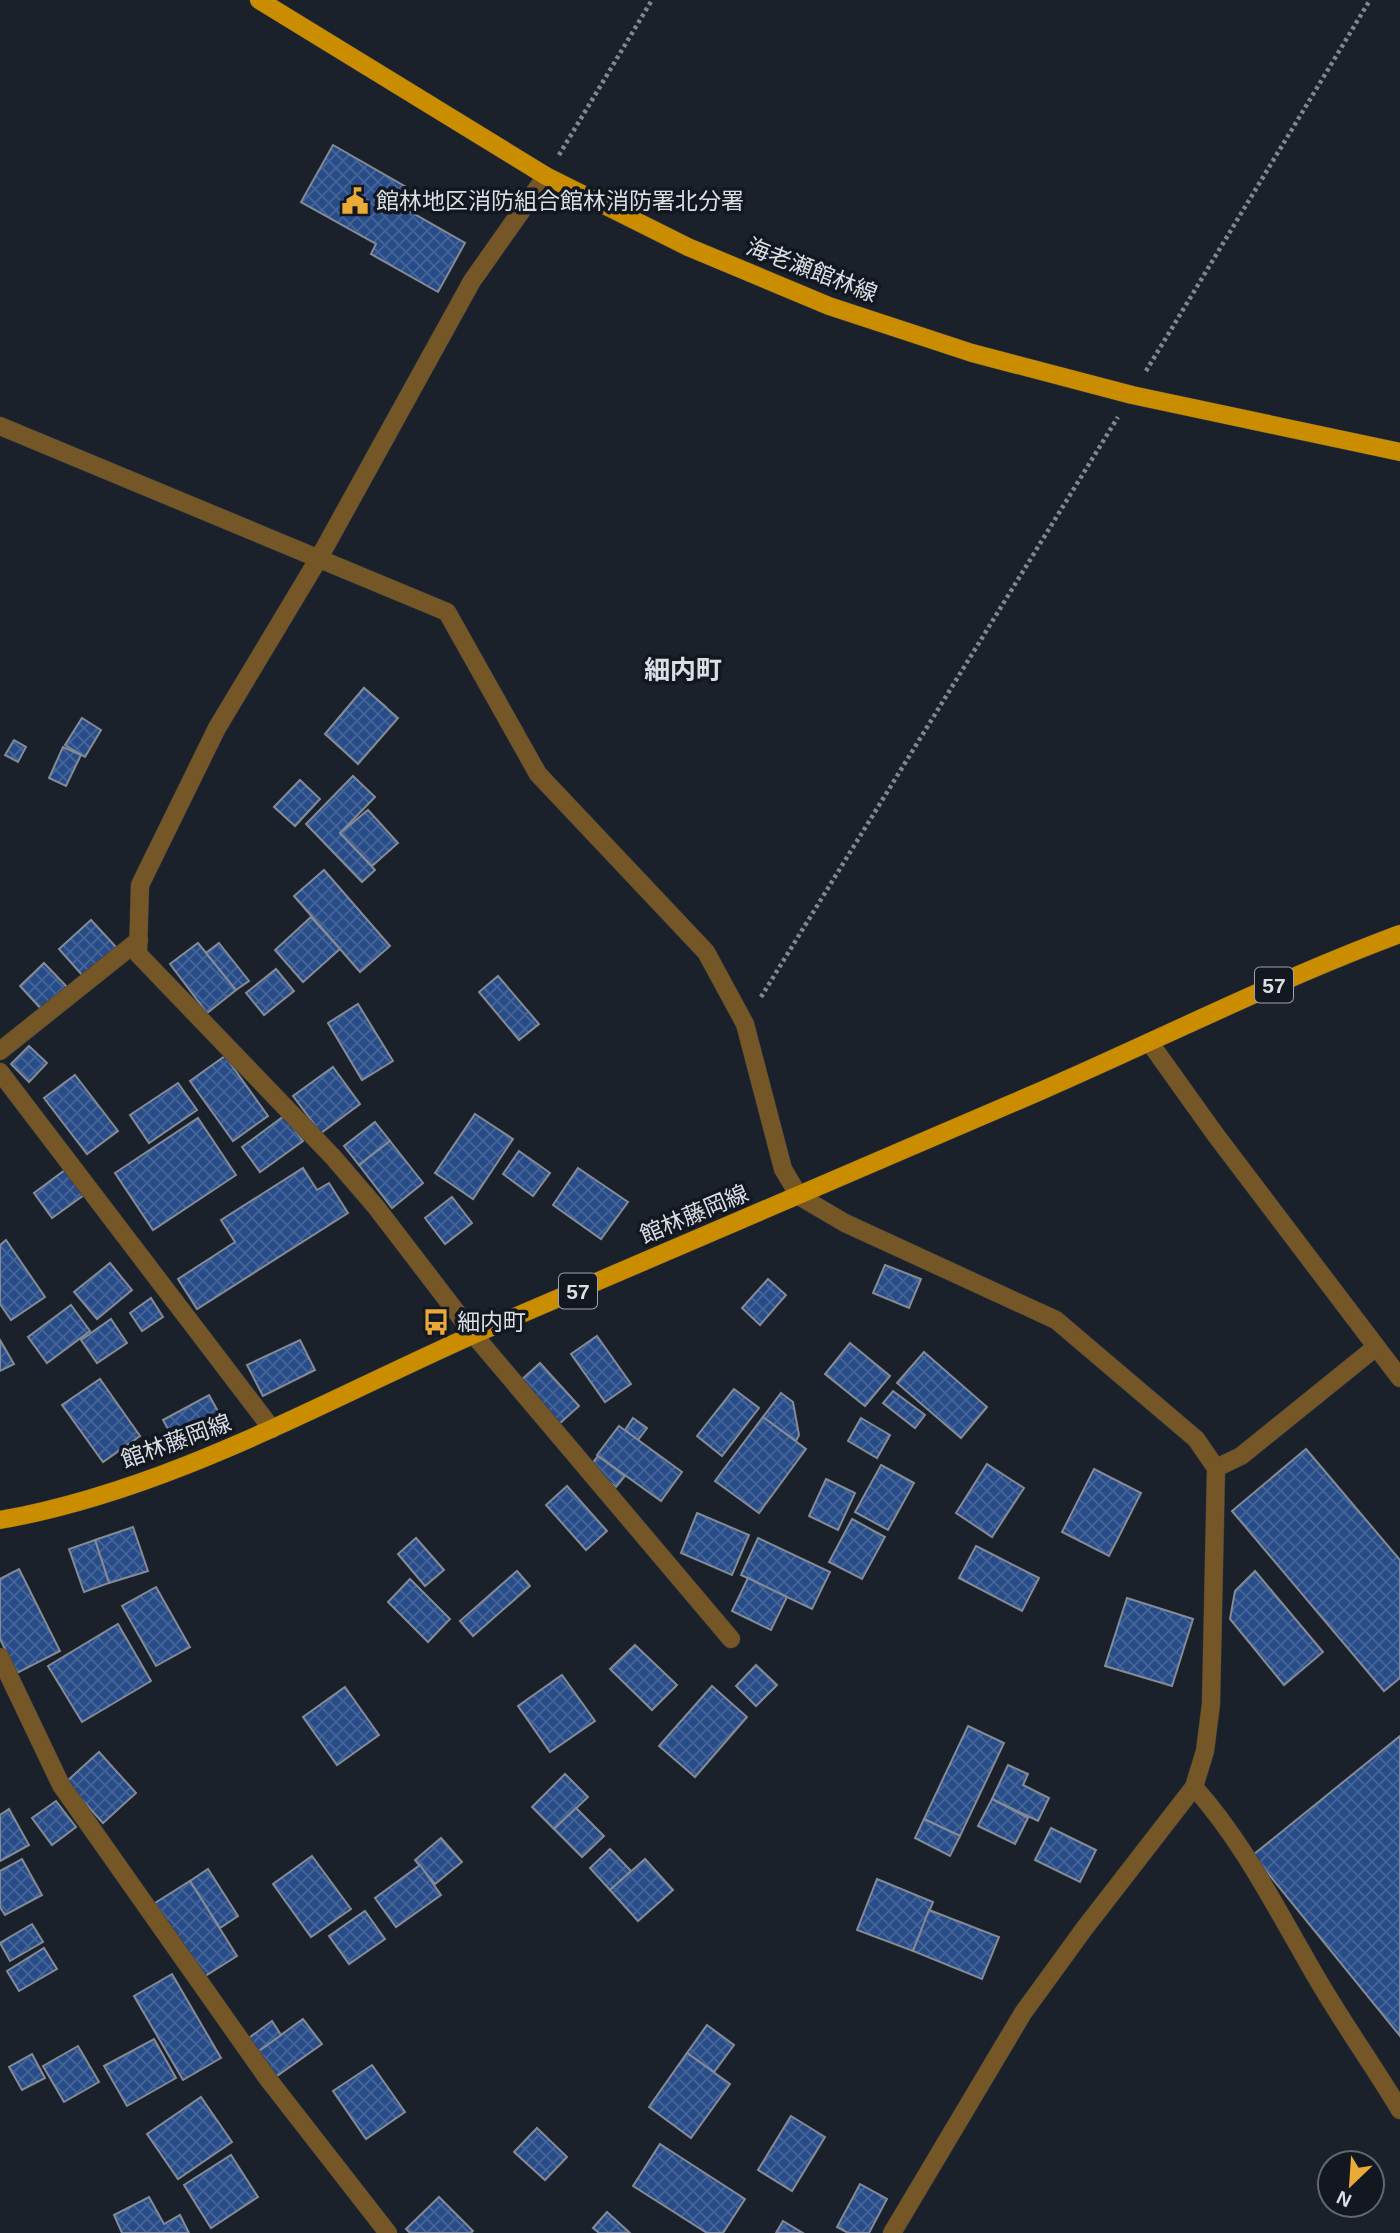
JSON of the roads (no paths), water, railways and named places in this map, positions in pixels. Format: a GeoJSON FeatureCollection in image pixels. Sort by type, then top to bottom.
{"type":"FeatureCollection","features":[{"type":"Feature","properties":{"kind":"main road","name":"海老瀬館林線"},"geometry":{"type":"LineString","coordinates":[[259,0],[546,176],[688,247],[829,306],[972,353],[1132,395],[1400,452]]}},
{"type":"Feature","properties":{"kind":"main road","name":"館林藤岡線"},"geometry":{"type":"LineString","coordinates":[[0,1520],[31,1515],[126,1486],[233,1447],[474,1335],[1150,1043],[1324,962],[1400,934]]}},
{"type":"Feature","properties":{"kind":"street"},"geometry":{"type":"LineString","coordinates":[[546,176],[472,281],[319,558],[217,728],[141,885],[138,954],[333,1157],[376,1207],[474,1335],[731,1639]]}},
{"type":"Feature","properties":{"kind":"street"},"geometry":{"type":"LineString","coordinates":[[0,426],[447,612],[538,774],[706,952],[745,1024],[783,1169],[799,1196],[845,1223],[1056,1320],[1196,1439],[1216,1468],[1211,1704],[1205,1751],[1194,1787],[1084,1928],[1023,2013],[892,2233]]}},
{"type":"Feature","properties":{"kind":"street"},"geometry":{"type":"LineString","coordinates":[[0,1051],[139,940]]}},
{"type":"Feature","properties":{"kind":"street"},"geometry":{"type":"LineString","coordinates":[[1150,1043],[1400,1378]]}},
{"type":"Feature","properties":{"kind":"street"},"geometry":{"type":"LineString","coordinates":[[0,1072],[272,1429]]}},
{"type":"Feature","properties":{"kind":"street"},"geometry":{"type":"LineString","coordinates":[[1216,1468],[1241,1456],[1376,1347]]}},
{"type":"Feature","properties":{"kind":"street"},"geometry":{"type":"LineString","coordinates":[[0,1657],[61,1785],[268,2079],[388,2233]]}},
{"type":"Feature","properties":{"kind":"street"},"geometry":{"type":"LineString","coordinates":[[1194,1787],[1210,1804],[1283,1918],[1307,1963],[1400,2110]]}},
{"type":"Feature","properties":{"kind":"place","name":"館林地区消防組合館林消防署北分署"},"geometry":{"type":"Point","coordinates":[355,201]}},
{"type":"Feature","properties":{"kind":"place","name":"細内町"},"geometry":{"type":"Point","coordinates":[436,1322]}},
{"type":"Feature","properties":{"kind":"district","name":"細内町"},"geometry":{"type":"Point","coordinates":[683,670]}}]}
